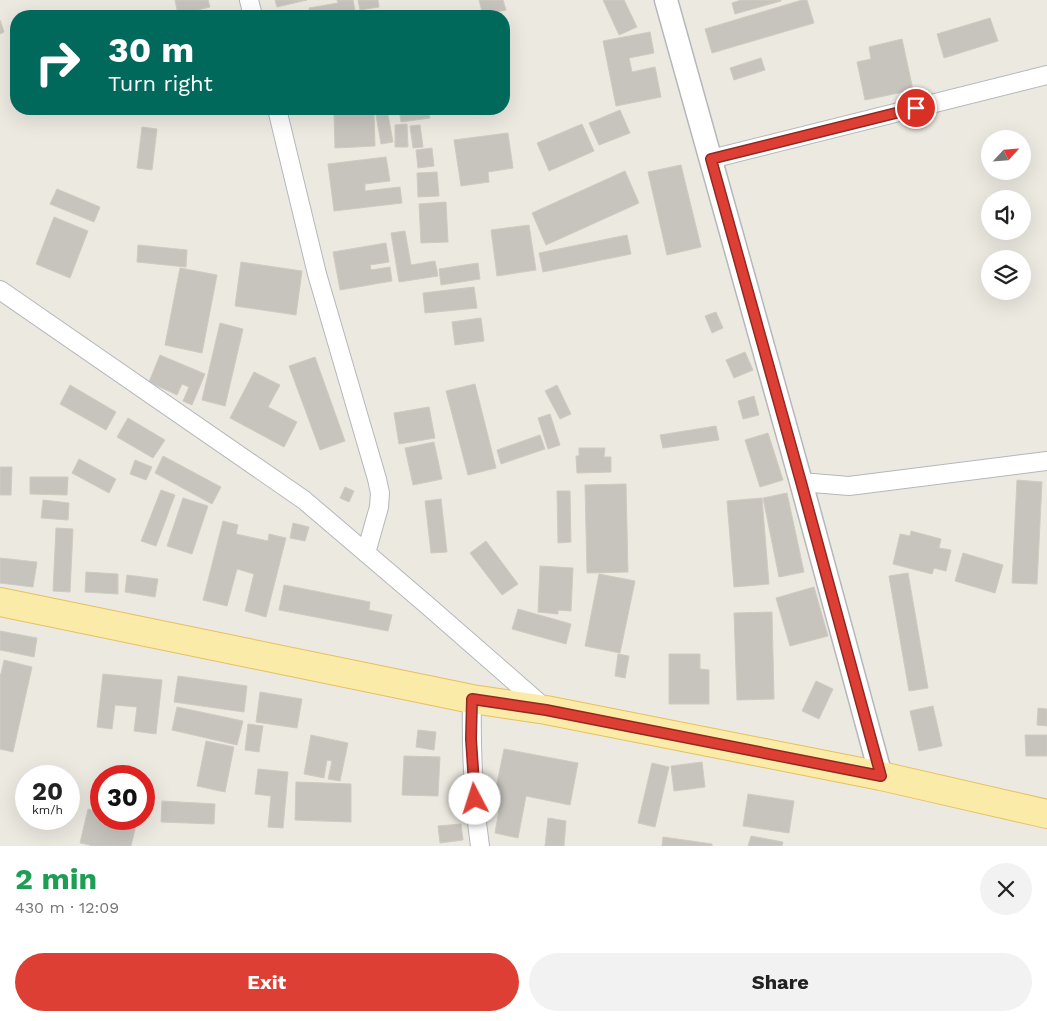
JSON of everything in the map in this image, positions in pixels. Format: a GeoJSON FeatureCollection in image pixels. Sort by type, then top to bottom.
{"type":"FeatureCollection","features":[{"type":"Feature","properties":{"kind":"main road"},"geometry":{"type":"LineString","coordinates":[[0,602],[472,699],[546,710],[881,776],[1047,814]]}},
{"type":"Feature","properties":{"kind":"street"},"geometry":{"type":"LineString","coordinates":[[666,0],[881,776]]}},
{"type":"Feature","properties":{"kind":"street"},"geometry":{"type":"LineString","coordinates":[[711,159],[1047,75]]}},
{"type":"Feature","properties":{"kind":"street"},"geometry":{"type":"LineString","coordinates":[[278,115],[318,274],[380,493],[379,507],[366,553]]}},
{"type":"Feature","properties":{"kind":"street"},"geometry":{"type":"LineString","coordinates":[[0,290],[304,500],[435,611],[546,710]]}},
{"type":"Feature","properties":{"kind":"street"},"geometry":{"type":"LineString","coordinates":[[801,482],[849,486],[1047,461]]}},
{"type":"Feature","properties":{"kind":"street"},"geometry":{"type":"LineString","coordinates":[[472,699],[472,768],[480,846]]}},
{"type":"Feature","properties":{"kind":"building"},"geometry":{"type":"Polygon","coordinates":[[[175,0],[208,0],[210,7],[198,10],[177,10],[175,0]]]}},
{"type":"Feature","properties":{"kind":"building"},"geometry":{"type":"Polygon","coordinates":[[[275,0],[307,0],[277,7],[275,0]]]}},
{"type":"Feature","properties":{"kind":"building"},"geometry":{"type":"Polygon","coordinates":[[[337,0],[353,0],[355,10],[310,10],[309,8],[338,3],[337,0]]]}},
{"type":"Feature","properties":{"kind":"building"},"geometry":{"type":"Polygon","coordinates":[[[358,0],[378,0],[379,7],[360,10],[358,0]]]}},
{"type":"Feature","properties":{"kind":"building"},"geometry":{"type":"Polygon","coordinates":[[[479,0],[503,0],[506,10],[482,10],[479,0]]]}},
{"type":"Feature","properties":{"kind":"building"},"geometry":{"type":"Polygon","coordinates":[[[603,0],[624,0],[637,27],[619,35],[603,0]]]}},
{"type":"Feature","properties":{"kind":"building"},"geometry":{"type":"Polygon","coordinates":[[[741,0],[781,1],[735,14],[732,3],[741,0]]]}},
{"type":"Feature","properties":{"kind":"building"},"geometry":{"type":"Polygon","coordinates":[[[807,0],[814,23],[712,53],[705,29],[807,0]]]}},
{"type":"Feature","properties":{"kind":"building"},"geometry":{"type":"Polygon","coordinates":[[[990,18],[998,41],[944,58],[937,34],[990,18]]]}},
{"type":"Feature","properties":{"kind":"building"},"geometry":{"type":"Polygon","coordinates":[[[0,20],[4,32],[0,34],[0,20]]]}},
{"type":"Feature","properties":{"kind":"building"},"geometry":{"type":"Polygon","coordinates":[[[650,32],[654,53],[629,58],[632,72],[655,67],[661,97],[616,106],[603,41],[650,32]]]}},
{"type":"Feature","properties":{"kind":"building"},"geometry":{"type":"Polygon","coordinates":[[[902,39],[913,90],[865,100],[857,62],[871,59],[869,47],[902,39]]]}},
{"type":"Feature","properties":{"kind":"building"},"geometry":{"type":"Polygon","coordinates":[[[761,58],[765,70],[734,80],[730,68],[761,58]]]}},
{"type":"Feature","properties":{"kind":"building"},"geometry":{"type":"Polygon","coordinates":[[[620,110],[630,133],[599,145],[589,123],[620,110]]]}},
{"type":"Feature","properties":{"kind":"building"},"geometry":{"type":"Polygon","coordinates":[[[334,115],[374,115],[375,146],[335,148],[334,115]]]}},
{"type":"Feature","properties":{"kind":"building"},"geometry":{"type":"Polygon","coordinates":[[[376,115],[388,115],[393,142],[381,144],[376,115]]]}},
{"type":"Feature","properties":{"kind":"building"},"geometry":{"type":"Polygon","coordinates":[[[400,115],[429,115],[430,118],[401,122],[400,115]]]}},
{"type":"Feature","properties":{"kind":"building"},"geometry":{"type":"Polygon","coordinates":[[[407,124],[408,147],[395,147],[395,125],[407,124]]]}},
{"type":"Feature","properties":{"kind":"building"},"geometry":{"type":"Polygon","coordinates":[[[582,124],[594,151],[549,171],[537,143],[582,124]]]}},
{"type":"Feature","properties":{"kind":"building"},"geometry":{"type":"Polygon","coordinates":[[[420,125],[423,147],[413,148],[410,126],[420,125]]]}},
{"type":"Feature","properties":{"kind":"building"},"geometry":{"type":"Polygon","coordinates":[[[142,127],[157,129],[152,170],[137,168],[142,127]]]}},
{"type":"Feature","properties":{"kind":"building"},"geometry":{"type":"Polygon","coordinates":[[[508,133],[513,168],[488,172],[489,182],[461,186],[454,140],[508,133]]]}},
{"type":"Feature","properties":{"kind":"building"},"geometry":{"type":"Polygon","coordinates":[[[432,148],[434,166],[418,168],[416,150],[432,148]]]}},
{"type":"Feature","properties":{"kind":"building"},"geometry":{"type":"Polygon","coordinates":[[[386,157],[390,181],[365,184],[365,191],[400,187],[402,203],[334,211],[328,164],[386,157]]]}},
{"type":"Feature","properties":{"kind":"building"},"geometry":{"type":"Polygon","coordinates":[[[681,165],[701,247],[667,255],[648,172],[681,165]]]}},
{"type":"Feature","properties":{"kind":"building"},"geometry":{"type":"Polygon","coordinates":[[[625,171],[639,203],[546,245],[532,213],[625,171]]]}},
{"type":"Feature","properties":{"kind":"building"},"geometry":{"type":"Polygon","coordinates":[[[437,172],[439,196],[418,197],[417,173],[437,172]]]}},
{"type":"Feature","properties":{"kind":"building"},"geometry":{"type":"Polygon","coordinates":[[[57,189],[100,207],[94,222],[50,204],[57,189]]]}},
{"type":"Feature","properties":{"kind":"building"},"geometry":{"type":"Polygon","coordinates":[[[446,202],[448,242],[421,243],[419,204],[446,202]]]}},
{"type":"Feature","properties":{"kind":"building"},"geometry":{"type":"Polygon","coordinates":[[[54,217],[88,231],[70,278],[36,264],[54,217]]]}},
{"type":"Feature","properties":{"kind":"building"},"geometry":{"type":"Polygon","coordinates":[[[529,225],[536,270],[497,276],[491,230],[529,225]]]}},
{"type":"Feature","properties":{"kind":"building"},"geometry":{"type":"Polygon","coordinates":[[[405,231],[411,265],[435,261],[438,276],[399,282],[391,233],[405,231]]]}},
{"type":"Feature","properties":{"kind":"building"},"geometry":{"type":"Polygon","coordinates":[[[627,235],[631,254],[543,272],[539,253],[627,235]]]}},
{"type":"Feature","properties":{"kind":"building"},"geometry":{"type":"Polygon","coordinates":[[[386,243],[389,262],[370,265],[371,270],[390,267],[392,281],[340,290],[333,252],[386,243]]]}},
{"type":"Feature","properties":{"kind":"building"},"geometry":{"type":"Polygon","coordinates":[[[138,245],[187,250],[186,267],[137,262],[138,245]]]}},
{"type":"Feature","properties":{"kind":"building"},"geometry":{"type":"Polygon","coordinates":[[[241,262],[302,271],[296,315],[235,306],[241,262]]]}},
{"type":"Feature","properties":{"kind":"building"},"geometry":{"type":"Polygon","coordinates":[[[478,263],[480,279],[441,285],[439,269],[478,263]]]}},
{"type":"Feature","properties":{"kind":"building"},"geometry":{"type":"Polygon","coordinates":[[[180,268],[217,275],[202,353],[165,345],[180,268]]]}},
{"type":"Feature","properties":{"kind":"building"},"geometry":{"type":"Polygon","coordinates":[[[474,287],[477,308],[425,313],[423,293],[474,287]]]}},
{"type":"Feature","properties":{"kind":"building"},"geometry":{"type":"Polygon","coordinates":[[[716,312],[723,328],[712,333],[705,316],[716,312]]]}},
{"type":"Feature","properties":{"kind":"building"},"geometry":{"type":"Polygon","coordinates":[[[481,318],[484,341],[455,345],[452,322],[481,318]]]}},
{"type":"Feature","properties":{"kind":"building"},"geometry":{"type":"Polygon","coordinates":[[[220,323],[243,329],[225,406],[202,400],[220,323]]]}},
{"type":"Feature","properties":{"kind":"building"},"geometry":{"type":"Polygon","coordinates":[[[745,352],[753,370],[734,378],[726,360],[745,352]]]}},
{"type":"Feature","properties":{"kind":"building"},"geometry":{"type":"Polygon","coordinates":[[[160,355],[205,374],[192,405],[183,401],[189,387],[182,384],[177,395],[149,382],[160,355]]]}},
{"type":"Feature","properties":{"kind":"building"},"geometry":{"type":"Polygon","coordinates":[[[315,357],[345,441],[320,450],[289,366],[315,357]]]}},
{"type":"Feature","properties":{"kind":"building"},"geometry":{"type":"Polygon","coordinates":[[[254,372],[280,385],[268,407],[297,422],[284,447],[230,418],[254,372]]]}},
{"type":"Feature","properties":{"kind":"building"},"geometry":{"type":"Polygon","coordinates":[[[475,384],[496,468],[468,475],[446,391],[475,384]]]}},
{"type":"Feature","properties":{"kind":"building"},"geometry":{"type":"Polygon","coordinates":[[[70,385],[116,412],[106,430],[60,404],[70,385]]]}},
{"type":"Feature","properties":{"kind":"building"},"geometry":{"type":"Polygon","coordinates":[[[557,385],[571,414],[560,419],[545,391],[557,385]]]}},
{"type":"Feature","properties":{"kind":"building"},"geometry":{"type":"Polygon","coordinates":[[[754,396],[759,415],[743,419],[738,401],[754,396]]]}},
{"type":"Feature","properties":{"kind":"building"},"geometry":{"type":"Polygon","coordinates":[[[429,407],[435,438],[399,444],[394,413],[429,407]]]}},
{"type":"Feature","properties":{"kind":"building"},"geometry":{"type":"Polygon","coordinates":[[[550,414],[560,445],[548,449],[538,418],[550,414]]]}},
{"type":"Feature","properties":{"kind":"building"},"geometry":{"type":"Polygon","coordinates":[[[128,418],[165,440],[153,458],[117,437],[128,418]]]}},
{"type":"Feature","properties":{"kind":"building"},"geometry":{"type":"Polygon","coordinates":[[[716,426],[719,440],[663,448],[660,435],[716,426]]]}},
{"type":"Feature","properties":{"kind":"building"},"geometry":{"type":"Polygon","coordinates":[[[768,433],[783,480],[760,487],[745,440],[768,433]]]}},
{"type":"Feature","properties":{"kind":"building"},"geometry":{"type":"Polygon","coordinates":[[[540,435],[545,449],[501,464],[497,450],[540,435]]]}},
{"type":"Feature","properties":{"kind":"building"},"geometry":{"type":"Polygon","coordinates":[[[434,442],[442,479],[413,485],[405,448],[434,442]]]}},
{"type":"Feature","properties":{"kind":"building"},"geometry":{"type":"Polygon","coordinates":[[[579,448],[605,448],[604,457],[611,457],[611,472],[577,473],[576,456],[579,456],[579,448]]]}},
{"type":"Feature","properties":{"kind":"building"},"geometry":{"type":"Polygon","coordinates":[[[163,456],[221,487],[212,504],[155,473],[163,456]]]}},
{"type":"Feature","properties":{"kind":"building"},"geometry":{"type":"Polygon","coordinates":[[[79,459],[116,479],[109,493],[72,473],[79,459]]]}},
{"type":"Feature","properties":{"kind":"building"},"geometry":{"type":"Polygon","coordinates":[[[135,460],[152,467],[146,480],[130,474],[135,460]]]}},
{"type":"Feature","properties":{"kind":"building"},"geometry":{"type":"Polygon","coordinates":[[[0,467],[12,467],[11,495],[0,495],[0,467]]]}},
{"type":"Feature","properties":{"kind":"building"},"geometry":{"type":"Polygon","coordinates":[[[30,477],[68,477],[67,495],[30,494],[30,477]]]}},
{"type":"Feature","properties":{"kind":"building"},"geometry":{"type":"Polygon","coordinates":[[[1017,480],[1042,482],[1037,584],[1012,583],[1017,480]]]}},
{"type":"Feature","properties":{"kind":"building"},"geometry":{"type":"Polygon","coordinates":[[[626,484],[628,572],[587,573],[585,485],[626,484]]]}},
{"type":"Feature","properties":{"kind":"building"},"geometry":{"type":"Polygon","coordinates":[[[345,487],[354,491],[349,502],[340,498],[345,487]]]}},
{"type":"Feature","properties":{"kind":"building"},"geometry":{"type":"Polygon","coordinates":[[[161,490],[175,495],[156,546],[141,541],[161,490]]]}},
{"type":"Feature","properties":{"kind":"building"},"geometry":{"type":"Polygon","coordinates":[[[557,491],[570,491],[571,542],[558,543],[557,491]]]}},
{"type":"Feature","properties":{"kind":"building"},"geometry":{"type":"Polygon","coordinates":[[[787,493],[804,572],[779,577],[763,498],[787,493]]]}},
{"type":"Feature","properties":{"kind":"building"},"geometry":{"type":"Polygon","coordinates":[[[183,498],[208,506],[192,554],[167,546],[183,498]]]}},
{"type":"Feature","properties":{"kind":"building"},"geometry":{"type":"Polygon","coordinates":[[[762,498],[769,584],[734,587],[727,501],[762,498]]]}},
{"type":"Feature","properties":{"kind":"building"},"geometry":{"type":"Polygon","coordinates":[[[441,499],[447,552],[431,553],[425,501],[441,499]]]}},
{"type":"Feature","properties":{"kind":"building"},"geometry":{"type":"Polygon","coordinates":[[[43,500],[69,503],[68,520],[41,518],[43,500]]]}},
{"type":"Feature","properties":{"kind":"building"},"geometry":{"type":"Polygon","coordinates":[[[223,521],[238,525],[236,534],[268,541],[269,534],[286,538],[266,617],[245,611],[254,574],[237,569],[227,606],[203,600],[223,521]]]}},
{"type":"Feature","properties":{"kind":"building"},"geometry":{"type":"Polygon","coordinates":[[[293,523],[309,527],[305,541],[290,538],[293,523]]]}},
{"type":"Feature","properties":{"kind":"building"},"geometry":{"type":"Polygon","coordinates":[[[56,528],[73,529],[70,592],[53,591],[56,528]]]}},
{"type":"Feature","properties":{"kind":"building"},"geometry":{"type":"Polygon","coordinates":[[[911,531],[941,539],[939,548],[951,550],[946,571],[934,568],[932,574],[893,564],[900,534],[910,536],[911,531]]]}},
{"type":"Feature","properties":{"kind":"building"},"geometry":{"type":"Polygon","coordinates":[[[486,541],[518,584],[502,595],[470,553],[486,541]]]}},
{"type":"Feature","properties":{"kind":"building"},"geometry":{"type":"Polygon","coordinates":[[[963,553],[1003,565],[995,593],[955,581],[963,553]]]}},
{"type":"Feature","properties":{"kind":"building"},"geometry":{"type":"Polygon","coordinates":[[[0,558],[37,562],[33,587],[0,583],[0,558]]]}},
{"type":"Feature","properties":{"kind":"building"},"geometry":{"type":"Polygon","coordinates":[[[540,566],[573,568],[571,611],[558,610],[558,614],[538,612],[540,566]]]}},
{"type":"Feature","properties":{"kind":"building"},"geometry":{"type":"Polygon","coordinates":[[[86,572],[118,574],[118,594],[85,592],[86,572]]]}},
{"type":"Feature","properties":{"kind":"building"},"geometry":{"type":"Polygon","coordinates":[[[908,573],[928,688],[909,691],[889,576],[908,573]]]}},
{"type":"Feature","properties":{"kind":"building"},"geometry":{"type":"Polygon","coordinates":[[[599,574],[635,581],[620,653],[585,646],[599,574]]]}},
{"type":"Feature","properties":{"kind":"building"},"geometry":{"type":"Polygon","coordinates":[[[127,575],[158,579],[155,597],[125,592],[127,575]]]}},
{"type":"Feature","properties":{"kind":"building"},"geometry":{"type":"Polygon","coordinates":[[[284,585],[370,602],[369,610],[392,615],[388,631],[279,610],[284,585]]]}},
{"type":"Feature","properties":{"kind":"building"},"geometry":{"type":"Polygon","coordinates":[[[814,587],[828,636],[790,646],[776,598],[814,587]]]}},
{"type":"Feature","properties":{"kind":"building"},"geometry":{"type":"Polygon","coordinates":[[[518,609],[571,624],[566,644],[512,629],[518,609]]]}},
{"type":"Feature","properties":{"kind":"building"},"geometry":{"type":"Polygon","coordinates":[[[772,612],[774,699],[737,700],[734,613],[772,612]]]}},
{"type":"Feature","properties":{"kind":"building"},"geometry":{"type":"Polygon","coordinates":[[[0,631],[37,638],[34,657],[0,650],[0,631]]]}},
{"type":"Feature","properties":{"kind":"building"},"geometry":{"type":"Polygon","coordinates":[[[618,654],[629,656],[625,678],[615,676],[618,654]]]}},
{"type":"Feature","properties":{"kind":"building"},"geometry":{"type":"Polygon","coordinates":[[[669,654],[700,654],[700,669],[709,670],[709,704],[669,704],[669,654]]]}},
{"type":"Feature","properties":{"kind":"building"},"geometry":{"type":"Polygon","coordinates":[[[4,660],[32,667],[13,752],[0,749],[0,674],[4,660]]]}},
{"type":"Feature","properties":{"kind":"building"},"geometry":{"type":"Polygon","coordinates":[[[103,674],[162,680],[156,734],[134,731],[137,707],[115,705],[112,729],[97,727],[103,674]]]}},
{"type":"Feature","properties":{"kind":"building"},"geometry":{"type":"Polygon","coordinates":[[[178,676],[247,686],[244,712],[174,702],[178,676]]]}},
{"type":"Feature","properties":{"kind":"building"},"geometry":{"type":"Polygon","coordinates":[[[816,681],[833,689],[819,719],[802,711],[816,681]]]}},
{"type":"Feature","properties":{"kind":"building"},"geometry":{"type":"Polygon","coordinates":[[[260,692],[302,699],[297,728],[256,722],[260,692]]]}},
{"type":"Feature","properties":{"kind":"building"},"geometry":{"type":"Polygon","coordinates":[[[933,706],[942,746],[919,751],[910,711],[933,706]]]}},
{"type":"Feature","properties":{"kind":"building"},"geometry":{"type":"Polygon","coordinates":[[[177,707],[243,721],[237,745],[172,730],[177,707]]]}},
{"type":"Feature","properties":{"kind":"building"},"geometry":{"type":"Polygon","coordinates":[[[1038,708],[1047,709],[1047,726],[1037,725],[1038,708]]]}},
{"type":"Feature","properties":{"kind":"building"},"geometry":{"type":"Polygon","coordinates":[[[248,724],[263,726],[259,752],[245,750],[248,724]]]}},
{"type":"Feature","properties":{"kind":"building"},"geometry":{"type":"Polygon","coordinates":[[[418,730],[436,732],[434,750],[416,747],[418,730]]]}},
{"type":"Feature","properties":{"kind":"building"},"geometry":{"type":"Polygon","coordinates":[[[311,735],[348,743],[340,781],[328,779],[332,761],[327,760],[324,778],[304,774],[311,735]]]}},
{"type":"Feature","properties":{"kind":"building"},"geometry":{"type":"Polygon","coordinates":[[[1025,735],[1047,735],[1047,756],[1026,756],[1025,735]]]}},
{"type":"Feature","properties":{"kind":"building"},"geometry":{"type":"Polygon","coordinates":[[[206,741],[234,747],[225,792],[197,786],[206,741]]]}},
{"type":"Feature","properties":{"kind":"building"},"geometry":{"type":"Polygon","coordinates":[[[504,749],[578,763],[570,805],[526,796],[518,838],[495,833],[501,799],[494,798],[504,749]]]}},
{"type":"Feature","properties":{"kind":"building"},"geometry":{"type":"Polygon","coordinates":[[[404,756],[440,757],[438,796],[402,795],[404,756]]]}},
{"type":"Feature","properties":{"kind":"building"},"geometry":{"type":"Polygon","coordinates":[[[702,762],[705,787],[674,791],[671,766],[702,762]]]}},
{"type":"Feature","properties":{"kind":"building"},"geometry":{"type":"Polygon","coordinates":[[[652,763],[669,767],[655,827],[638,823],[652,763]]]}},
{"type":"Feature","properties":{"kind":"building"},"geometry":{"type":"Polygon","coordinates":[[[258,769],[288,772],[283,828],[268,827],[271,796],[255,794],[258,769]]]}},
{"type":"Feature","properties":{"kind":"building"},"geometry":{"type":"Polygon","coordinates":[[[296,782],[351,784],[351,822],[295,820],[296,782]]]}},
{"type":"Feature","properties":{"kind":"building"},"geometry":{"type":"Polygon","coordinates":[[[748,794],[794,801],[789,833],[743,826],[748,794]]]}},
{"type":"Feature","properties":{"kind":"building"},"geometry":{"type":"Polygon","coordinates":[[[162,801],[215,804],[214,824],[161,822],[162,801]]]}},
{"type":"Feature","properties":{"kind":"building"},"geometry":{"type":"Polygon","coordinates":[[[88,809],[90,809],[90,830],[135,830],[131,846],[90,846],[80,843],[88,809]]]}},
{"type":"Feature","properties":{"kind":"building"},"geometry":{"type":"Polygon","coordinates":[[[548,818],[566,821],[564,846],[545,846],[548,818]]]}},
{"type":"Feature","properties":{"kind":"building"},"geometry":{"type":"Polygon","coordinates":[[[461,824],[463,840],[440,843],[438,826],[461,824]]]}},
{"type":"Feature","properties":{"kind":"building"},"geometry":{"type":"Polygon","coordinates":[[[751,836],[783,842],[782,846],[748,846],[751,836]]]}},
{"type":"Feature","properties":{"kind":"building"},"geometry":{"type":"Polygon","coordinates":[[[663,837],[712,844],[712,846],[662,846],[663,837]]]}},
{"type":"Feature","properties":{"kind":"route"},"geometry":{"type":"LineString","coordinates":[[475,799],[471,739],[472,699],[546,710],[881,776],[711,159],[916,108]]}}]}
